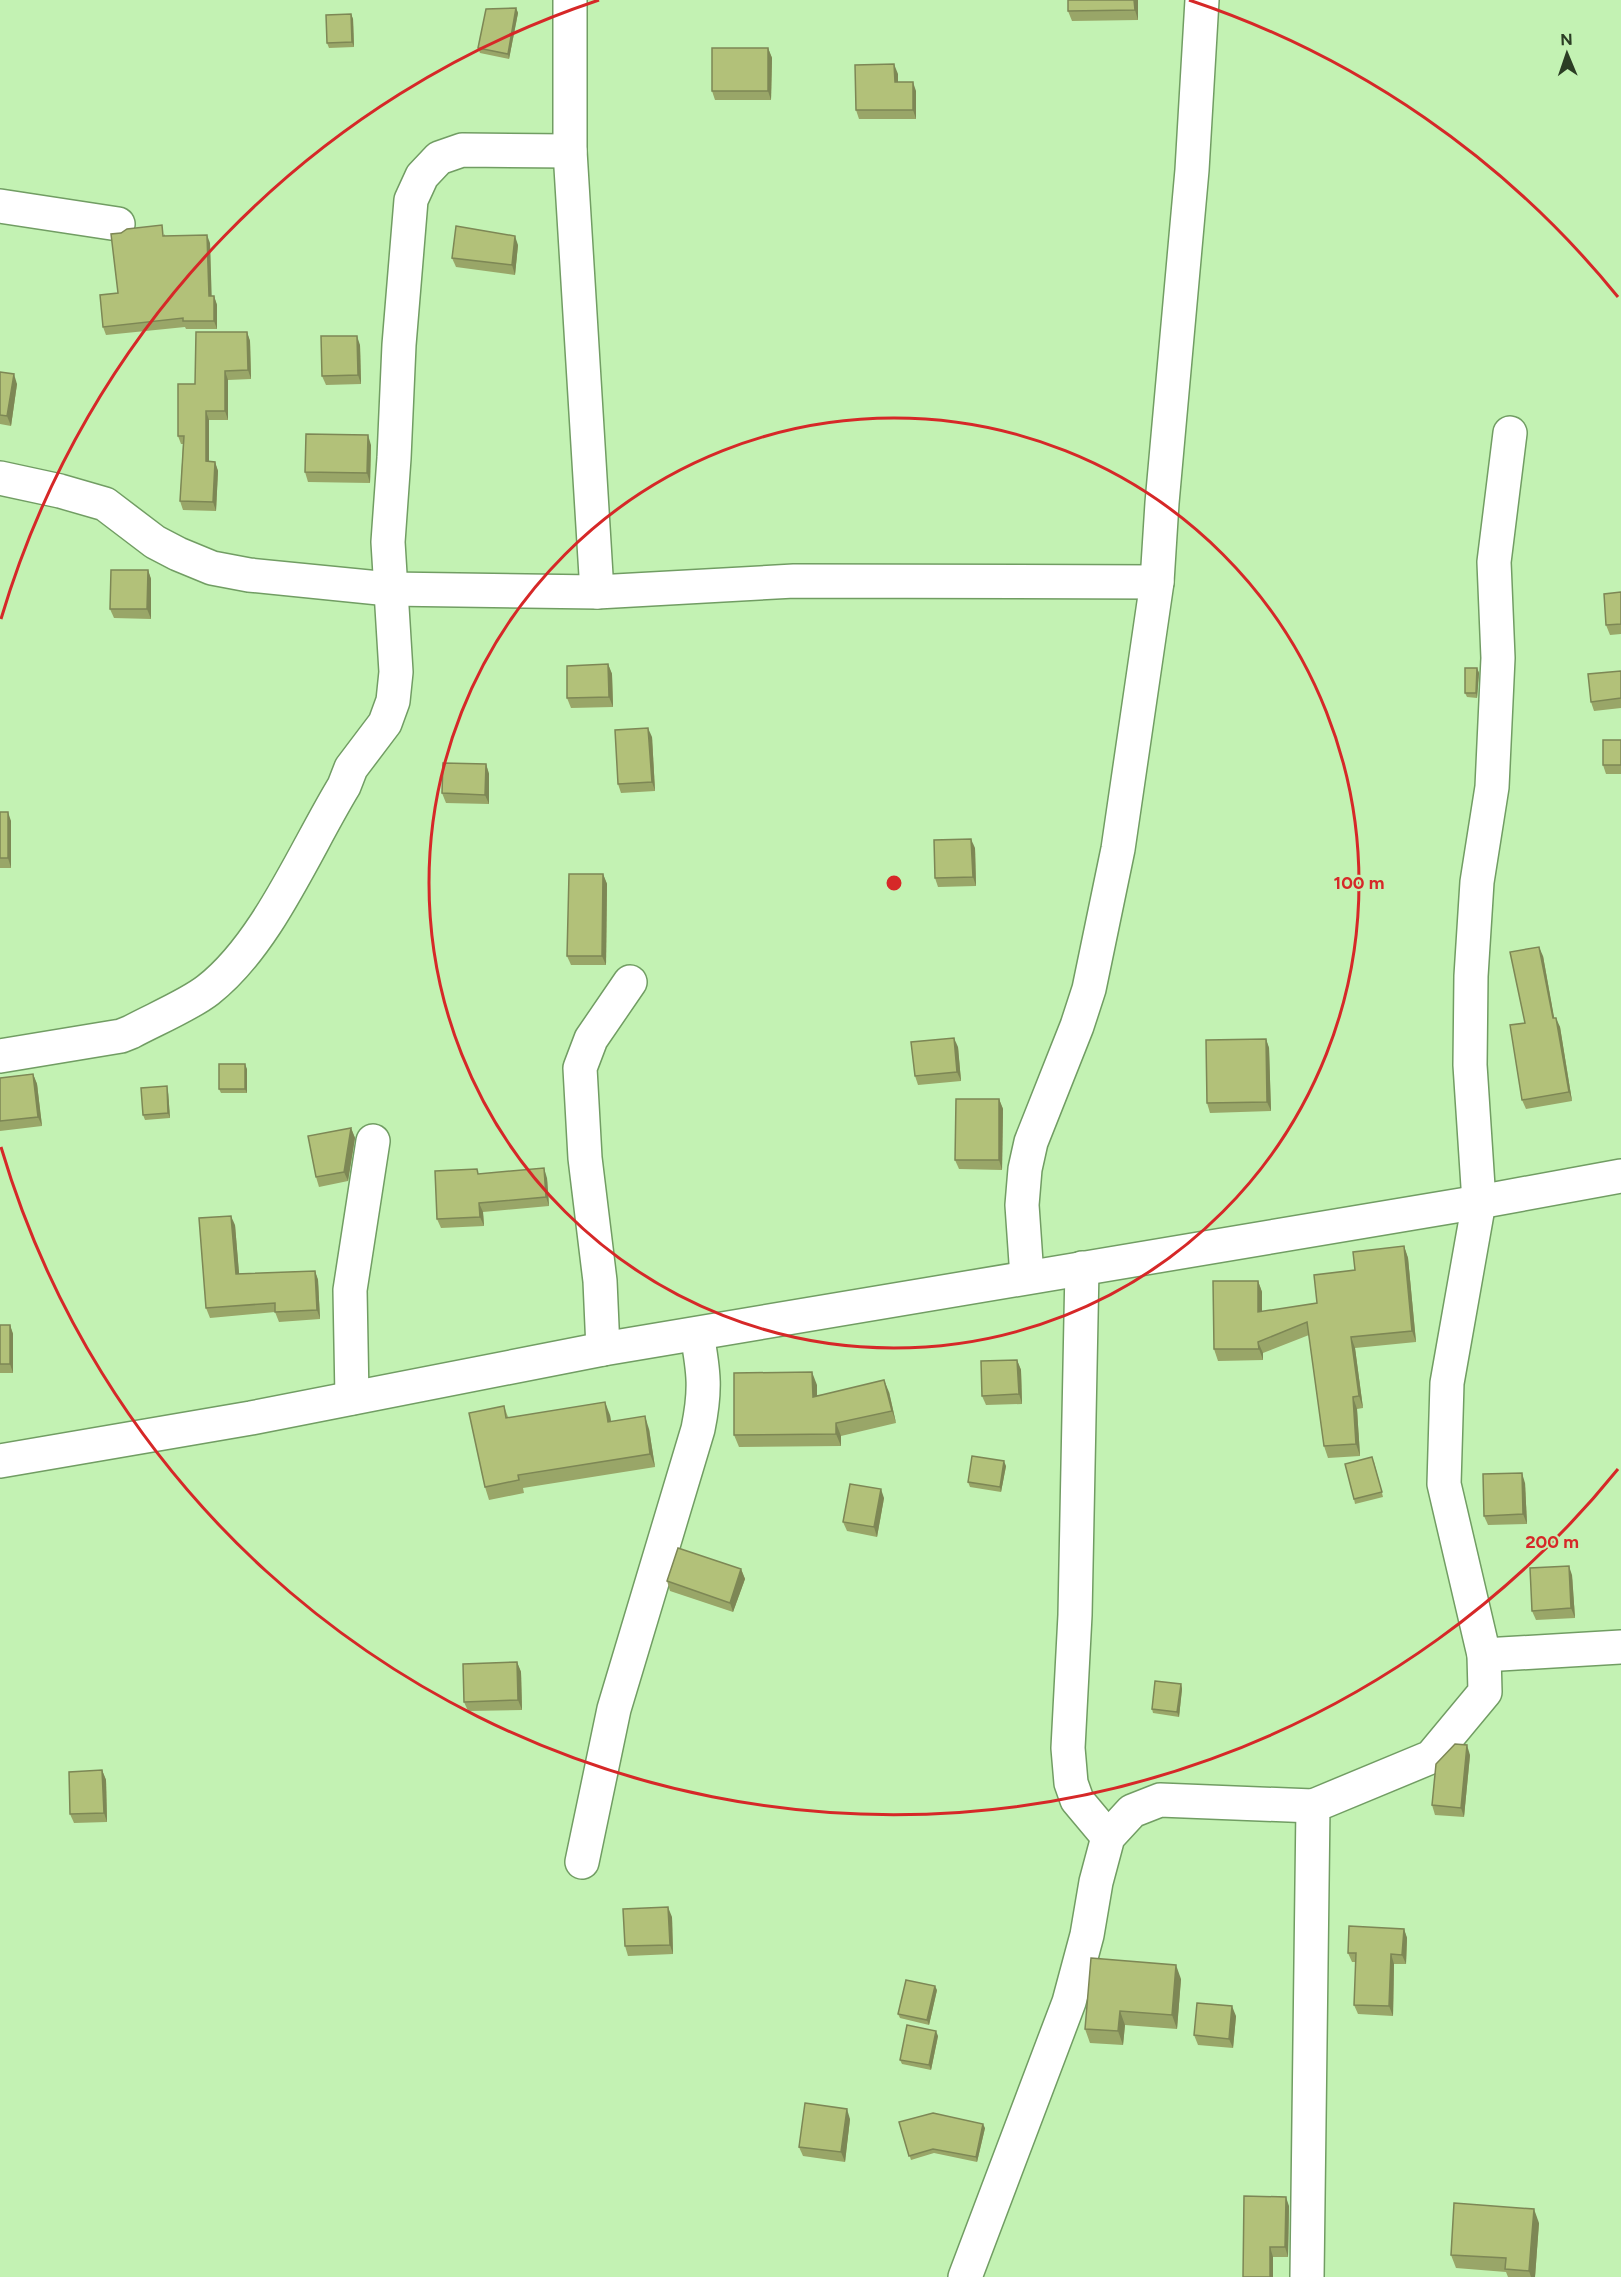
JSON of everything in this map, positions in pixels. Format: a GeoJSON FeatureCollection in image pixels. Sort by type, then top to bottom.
{"type":"FeatureCollection","features":[{"type":"Feature","properties":{"kind":"street"},"geometry":{"type":"LineString","coordinates":[[570,0],[570,151],[597,592]]}},
{"type":"Feature","properties":{"kind":"street"},"geometry":{"type":"LineString","coordinates":[[1027,1277],[1022,1205],[1025,1169],[1031,1142],[1077,1026],[1089,989],[1118,849],[1157,582],[1192,170],[1202,0]]}},
{"type":"Feature","properties":{"kind":"street"},"geometry":{"type":"LineString","coordinates":[[0,1056],[121,1036],[131,1032],[207,991],[255,941],[344,786],[351,768],[385,723],[393,701],[396,672],[389,589],[388,542],[399,345],[411,200],[422,176],[439,158],[462,150],[570,151]]}},
{"type":"Feature","properties":{"kind":"street"},"geometry":{"type":"LineString","coordinates":[[0,206],[118,224]]}},
{"type":"Feature","properties":{"kind":"street"},"geometry":{"type":"LineString","coordinates":[[965,2277],[1069,2002],[1087,1935],[1096,1882],[1108,1837],[1132,1811],[1160,1800],[1313,1806],[1431,1757],[1485,1692],[1484,1655],[1444,1484],[1447,1383],[1479,1202],[1470,1065],[1471,976],[1477,882],[1492,787],[1498,658],[1494,562],[1510,433]]}},
{"type":"Feature","properties":{"kind":"street"},"geometry":{"type":"LineString","coordinates":[[0,478],[60,491],[105,504],[156,542],[212,568],[389,589],[597,592],[794,581],[1157,582]]}},
{"type":"Feature","properties":{"kind":"street"},"geometry":{"type":"LineString","coordinates":[[603,1349],[600,1281],[585,1158],[580,1068],[591,1039],[630,982]]}},
{"type":"Feature","properties":{"kind":"street"},"geometry":{"type":"LineString","coordinates":[[352,1398],[350,1290],[373,1141]]}},
{"type":"Feature","properties":{"kind":"street"},"geometry":{"type":"LineString","coordinates":[[0,1461],[251,1418],[603,1349],[1479,1202],[1621,1176]]}},
{"type":"Feature","properties":{"kind":"street"},"geometry":{"type":"LineString","coordinates":[[1082,1268],[1075,1615],[1068,1748],[1071,1783],[1077,1800],[1108,1837]]}},
{"type":"Feature","properties":{"kind":"street"},"geometry":{"type":"LineString","coordinates":[[582,1862],[614,1709],[700,1419],[704,1400],[704,1375],[697,1334]]}},
{"type":"Feature","properties":{"kind":"street"},"geometry":{"type":"LineString","coordinates":[[1484,1655],[1621,1647]]}},
{"type":"Feature","properties":{"kind":"street"},"geometry":{"type":"LineString","coordinates":[[1306,2277],[1313,1806]]}},
{"type":"Feature","properties":{"kind":"building"},"geometry":{"type":"Polygon","coordinates":[[[1068,0],[1134,0],[1135,10],[1068,11],[1068,0]]]}},
{"type":"Feature","properties":{"kind":"building"},"geometry":{"type":"Polygon","coordinates":[[[516,8],[508,54],[478,48],[486,9],[516,8]]]}},
{"type":"Feature","properties":{"kind":"building"},"geometry":{"type":"Polygon","coordinates":[[[351,14],[352,42],[327,43],[326,15],[351,14]]]}},
{"type":"Feature","properties":{"kind":"building"},"geometry":{"type":"Polygon","coordinates":[[[712,48],[768,48],[768,91],[712,91],[712,48]]]}},
{"type":"Feature","properties":{"kind":"building"},"geometry":{"type":"Polygon","coordinates":[[[894,64],[895,82],[913,82],[913,110],[856,110],[855,65],[894,64]]]}},
{"type":"Feature","properties":{"kind":"building"},"geometry":{"type":"Polygon","coordinates":[[[162,225],[163,236],[207,235],[209,296],[214,296],[214,321],[183,321],[183,318],[103,327],[100,295],[118,293],[111,234],[121,233],[127,229],[162,225]]]}},
{"type":"Feature","properties":{"kind":"building"},"geometry":{"type":"Polygon","coordinates":[[[456,226],[515,236],[512,265],[452,258],[456,226]]]}},
{"type":"Feature","properties":{"kind":"building"},"geometry":{"type":"Polygon","coordinates":[[[196,332],[247,332],[248,370],[225,371],[225,411],[206,411],[206,461],[215,462],[213,502],[180,501],[184,436],[178,436],[178,384],[195,384],[196,332]]]}},
{"type":"Feature","properties":{"kind":"building"},"geometry":{"type":"Polygon","coordinates":[[[321,336],[357,336],[358,375],[322,376],[321,336]]]}},
{"type":"Feature","properties":{"kind":"building"},"geometry":{"type":"Polygon","coordinates":[[[0,372],[14,374],[7,416],[0,415],[0,372]]]}},
{"type":"Feature","properties":{"kind":"building"},"geometry":{"type":"Polygon","coordinates":[[[306,434],[368,435],[367,473],[305,472],[306,434]]]}},
{"type":"Feature","properties":{"kind":"building"},"geometry":{"type":"Polygon","coordinates":[[[111,570],[148,570],[147,609],[110,609],[111,570]]]}},
{"type":"Feature","properties":{"kind":"building"},"geometry":{"type":"Polygon","coordinates":[[[1621,592],[1621,624],[1606,625],[1604,594],[1621,592]]]}},
{"type":"Feature","properties":{"kind":"building"},"geometry":{"type":"Polygon","coordinates":[[[608,664],[609,697],[567,698],[567,666],[608,664]]]}},
{"type":"Feature","properties":{"kind":"building"},"geometry":{"type":"Polygon","coordinates":[[[1465,668],[1477,668],[1476,693],[1465,693],[1465,668]]]}},
{"type":"Feature","properties":{"kind":"building"},"geometry":{"type":"Polygon","coordinates":[[[1621,671],[1621,698],[1591,702],[1588,674],[1621,671]]]}},
{"type":"Feature","properties":{"kind":"building"},"geometry":{"type":"Polygon","coordinates":[[[648,728],[652,782],[618,784],[615,730],[648,728]]]}},
{"type":"Feature","properties":{"kind":"building"},"geometry":{"type":"Polygon","coordinates":[[[1603,740],[1621,740],[1621,765],[1603,765],[1603,740]]]}},
{"type":"Feature","properties":{"kind":"building"},"geometry":{"type":"Polygon","coordinates":[[[443,763],[486,764],[485,795],[442,793],[443,763]]]}},
{"type":"Feature","properties":{"kind":"building"},"geometry":{"type":"Polygon","coordinates":[[[0,812],[8,812],[8,858],[0,858],[0,812]]]}},
{"type":"Feature","properties":{"kind":"building"},"geometry":{"type":"Polygon","coordinates":[[[971,839],[973,877],[935,878],[934,840],[971,839]]]}},
{"type":"Feature","properties":{"kind":"building"},"geometry":{"type":"Polygon","coordinates":[[[569,874],[603,874],[602,956],[567,956],[569,874]]]}},
{"type":"Feature","properties":{"kind":"building"},"geometry":{"type":"Polygon","coordinates":[[[1539,947],[1553,1018],[1556,1018],[1569,1092],[1522,1100],[1510,1025],[1525,1023],[1510,952],[1539,947]]]}},
{"type":"Feature","properties":{"kind":"building"},"geometry":{"type":"Polygon","coordinates":[[[954,1038],[957,1072],[915,1076],[911,1042],[954,1038]]]}},
{"type":"Feature","properties":{"kind":"building"},"geometry":{"type":"Polygon","coordinates":[[[1266,1039],[1267,1102],[1207,1103],[1206,1040],[1266,1039]]]}},
{"type":"Feature","properties":{"kind":"building"},"geometry":{"type":"Polygon","coordinates":[[[219,1064],[245,1064],[245,1089],[219,1089],[219,1064]]]}},
{"type":"Feature","properties":{"kind":"building"},"geometry":{"type":"Polygon","coordinates":[[[33,1074],[38,1117],[0,1121],[0,1078],[33,1074]]]}},
{"type":"Feature","properties":{"kind":"building"},"geometry":{"type":"Polygon","coordinates":[[[167,1086],[168,1113],[143,1115],[141,1088],[167,1086]]]}},
{"type":"Feature","properties":{"kind":"building"},"geometry":{"type":"Polygon","coordinates":[[[956,1099],[999,1099],[999,1160],[955,1160],[956,1099]]]}},
{"type":"Feature","properties":{"kind":"building"},"geometry":{"type":"Polygon","coordinates":[[[351,1128],[344,1172],[316,1177],[308,1136],[351,1128]]]}},
{"type":"Feature","properties":{"kind":"building"},"geometry":{"type":"Polygon","coordinates":[[[544,1168],[546,1197],[479,1203],[480,1217],[437,1219],[435,1171],[477,1169],[478,1174],[544,1168]]]}},
{"type":"Feature","properties":{"kind":"building"},"geometry":{"type":"Polygon","coordinates":[[[231,1216],[236,1274],[315,1271],[317,1310],[275,1312],[275,1303],[206,1308],[199,1218],[231,1216]]]}},
{"type":"Feature","properties":{"kind":"building"},"geometry":{"type":"Polygon","coordinates":[[[1404,1246],[1412,1331],[1351,1337],[1359,1396],[1353,1397],[1356,1444],[1324,1446],[1307,1322],[1258,1342],[1259,1349],[1214,1349],[1213,1281],[1258,1281],[1258,1312],[1317,1303],[1314,1275],[1355,1270],[1353,1252],[1404,1246]]]}},
{"type":"Feature","properties":{"kind":"building"},"geometry":{"type":"Polygon","coordinates":[[[0,1325],[10,1325],[10,1364],[0,1364],[0,1325]]]}},
{"type":"Feature","properties":{"kind":"building"},"geometry":{"type":"Polygon","coordinates":[[[1017,1360],[1019,1394],[982,1396],[981,1361],[1017,1360]]]}},
{"type":"Feature","properties":{"kind":"building"},"geometry":{"type":"Polygon","coordinates":[[[812,1372],[813,1397],[884,1380],[892,1411],[836,1423],[836,1434],[734,1435],[734,1373],[812,1372]]]}},
{"type":"Feature","properties":{"kind":"building"},"geometry":{"type":"Polygon","coordinates":[[[605,1402],[608,1422],[645,1416],[650,1454],[518,1475],[519,1480],[485,1487],[469,1413],[504,1406],[506,1418],[605,1402]]]}},
{"type":"Feature","properties":{"kind":"building"},"geometry":{"type":"Polygon","coordinates":[[[972,1456],[1004,1461],[1000,1487],[968,1482],[972,1456]]]}},
{"type":"Feature","properties":{"kind":"building"},"geometry":{"type":"Polygon","coordinates":[[[1372,1457],[1382,1492],[1354,1499],[1345,1464],[1372,1457]]]}},
{"type":"Feature","properties":{"kind":"building"},"geometry":{"type":"Polygon","coordinates":[[[1522,1473],[1523,1514],[1484,1516],[1483,1474],[1522,1473]]]}},
{"type":"Feature","properties":{"kind":"building"},"geometry":{"type":"Polygon","coordinates":[[[850,1484],[881,1489],[874,1527],[843,1522],[850,1484]]]}},
{"type":"Feature","properties":{"kind":"building"},"geometry":{"type":"Polygon","coordinates":[[[678,1548],[741,1569],[730,1603],[667,1581],[678,1548]]]}},
{"type":"Feature","properties":{"kind":"building"},"geometry":{"type":"Polygon","coordinates":[[[1569,1566],[1571,1608],[1532,1611],[1530,1568],[1569,1566]]]}},
{"type":"Feature","properties":{"kind":"building"},"geometry":{"type":"Polygon","coordinates":[[[517,1662],[518,1700],[464,1702],[463,1664],[517,1662]]]}},
{"type":"Feature","properties":{"kind":"building"},"geometry":{"type":"Polygon","coordinates":[[[1155,1681],[1181,1684],[1177,1712],[1152,1709],[1155,1681]]]}},
{"type":"Feature","properties":{"kind":"building"},"geometry":{"type":"Polygon","coordinates":[[[1455,1744],[1467,1745],[1461,1808],[1432,1805],[1436,1764],[1455,1744]]]}},
{"type":"Feature","properties":{"kind":"building"},"geometry":{"type":"Polygon","coordinates":[[[102,1770],[104,1813],[70,1814],[69,1772],[102,1770]]]}},
{"type":"Feature","properties":{"kind":"building"},"geometry":{"type":"Polygon","coordinates":[[[668,1907],[670,1945],[625,1946],[623,1909],[668,1907]]]}},
{"type":"Feature","properties":{"kind":"building"},"geometry":{"type":"Polygon","coordinates":[[[1349,1926],[1404,1929],[1402,1955],[1391,1954],[1389,2006],[1354,2005],[1356,1953],[1348,1953],[1349,1926]]]}},
{"type":"Feature","properties":{"kind":"building"},"geometry":{"type":"Polygon","coordinates":[[[1091,1958],[1176,1965],[1172,2015],[1120,2011],[1118,2031],[1085,2029],[1091,1958]]]}},
{"type":"Feature","properties":{"kind":"building"},"geometry":{"type":"Polygon","coordinates":[[[906,1980],[935,1986],[927,2020],[898,2014],[906,1980]]]}},
{"type":"Feature","properties":{"kind":"building"},"geometry":{"type":"Polygon","coordinates":[[[1197,2003],[1232,2006],[1229,2039],[1194,2035],[1197,2003]]]}},
{"type":"Feature","properties":{"kind":"building"},"geometry":{"type":"Polygon","coordinates":[[[907,2025],[936,2031],[929,2065],[900,2060],[907,2025]]]}},
{"type":"Feature","properties":{"kind":"building"},"geometry":{"type":"Polygon","coordinates":[[[805,2103],[847,2109],[841,2152],[799,2147],[805,2103]]]}},
{"type":"Feature","properties":{"kind":"building"},"geometry":{"type":"Polygon","coordinates":[[[933,2113],[983,2124],[976,2157],[933,2149],[909,2156],[899,2122],[933,2113]]]}},
{"type":"Feature","properties":{"kind":"building"},"geometry":{"type":"Polygon","coordinates":[[[1244,2196],[1286,2197],[1285,2247],[1270,2247],[1270,2277],[1243,2277],[1244,2196]]]}},
{"type":"Feature","properties":{"kind":"building"},"geometry":{"type":"Polygon","coordinates":[[[1454,2203],[1534,2209],[1529,2271],[1505,2269],[1506,2258],[1451,2255],[1454,2203]]]}}]}
